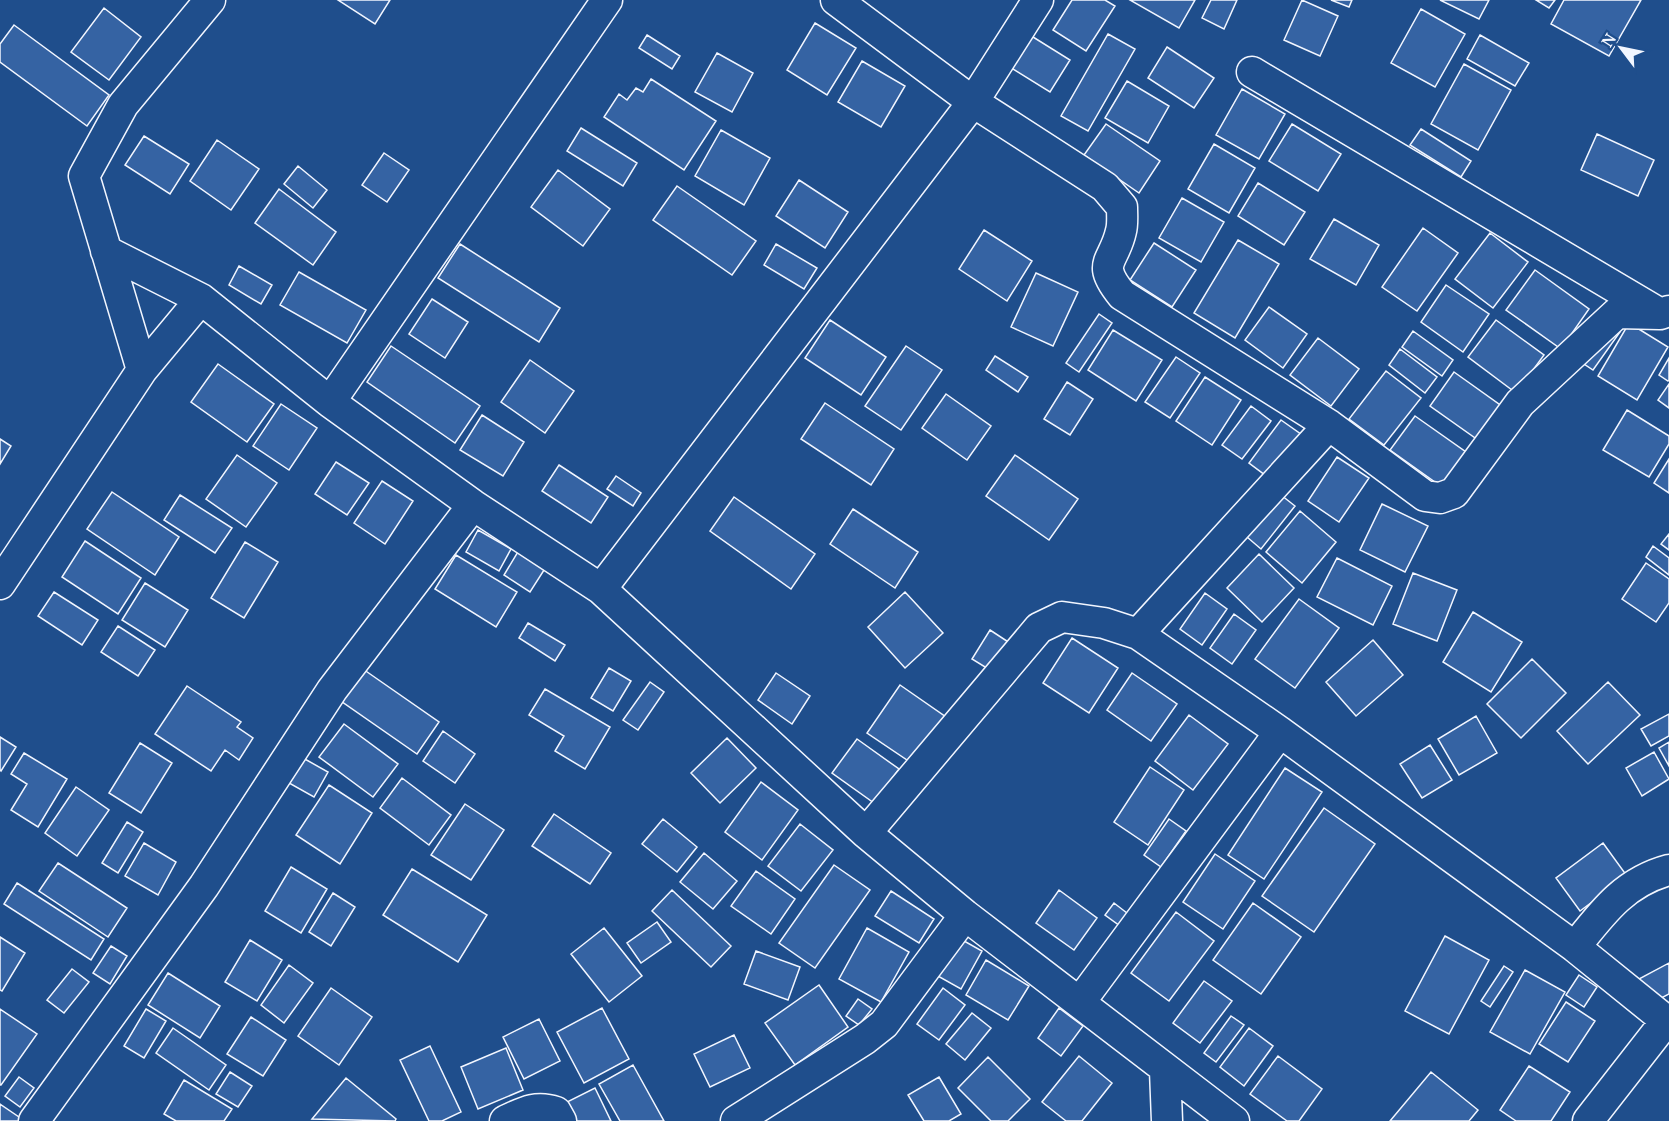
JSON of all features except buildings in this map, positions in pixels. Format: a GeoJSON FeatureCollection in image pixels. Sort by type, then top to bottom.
{"type":"FeatureCollection","features":[{"type":"Feature","properties":{"kind":"street"},"geometry":{"type":"LineString","coordinates":[[142,370],[84,176],[123,105],[210,0]]}},
{"type":"Feature","properties":{"kind":"street"},"geometry":{"type":"LineString","coordinates":[[330,402],[607,0]]}},
{"type":"Feature","properties":{"kind":"street"},"geometry":{"type":"LineString","coordinates":[[836,0],[974,102],[1105,186],[1122,207],[1121,231],[1108,259],[1109,279],[1122,295],[1329,425],[1425,496],[1440,498],[1454,493],[1520,403],[1617,312],[1666,315]]}},
{"type":"Feature","properties":{"kind":"street"},"geometry":{"type":"LineString","coordinates":[[601,589],[974,102],[1038,0]]}},
{"type":"Feature","properties":{"kind":"street"},"geometry":{"type":"LineString","coordinates":[[1252,72],[1666,315]]}},
{"type":"Feature","properties":{"kind":"street"},"geometry":{"type":"LineString","coordinates":[[106,251],[201,299],[330,402],[473,505],[601,589],[866,833],[965,915],[1234,1121]]}},
{"type":"Feature","properties":{"kind":"street"},"geometry":{"type":"LineString","coordinates":[[0,584],[142,370],[201,299]]}},
{"type":"Feature","properties":{"kind":"street"},"geometry":{"type":"LineString","coordinates":[[1138,633],[1329,425]]}},
{"type":"Feature","properties":{"kind":"street"},"geometry":{"type":"LineString","coordinates":[[34,1121],[204,886],[332,690],[473,505]]}},
{"type":"Feature","properties":{"kind":"street"},"geometry":{"type":"LineString","coordinates":[[866,833],[1039,628],[1062,617],[1104,623],[1138,633],[1280,732],[1575,947],[1667,1022],[1588,1121]]}},
{"type":"Feature","properties":{"kind":"street"},"geometry":{"type":"LineString","coordinates":[[1080,1002],[1280,732]]}},
{"type":"Feature","properties":{"kind":"street"},"geometry":{"type":"LineString","coordinates":[[1575,947],[1609,903],[1650,875],[1669,870]]}},
{"type":"Feature","properties":{"kind":"street"},"geometry":{"type":"LineString","coordinates":[[736,1121],[866,1039],[884,1024],[965,915]]}},
{"type":"Feature","properties":{"kind":"street"},"geometry":{"type":"LineString","coordinates":[[1165,1070],[1167,1121]]}},
{"type":"Feature","properties":{"kind":"street"},"geometry":{"type":"LineString","coordinates":[[505,1121],[532,1108],[544,1108],[556,1112],[561,1121]]}}]}
